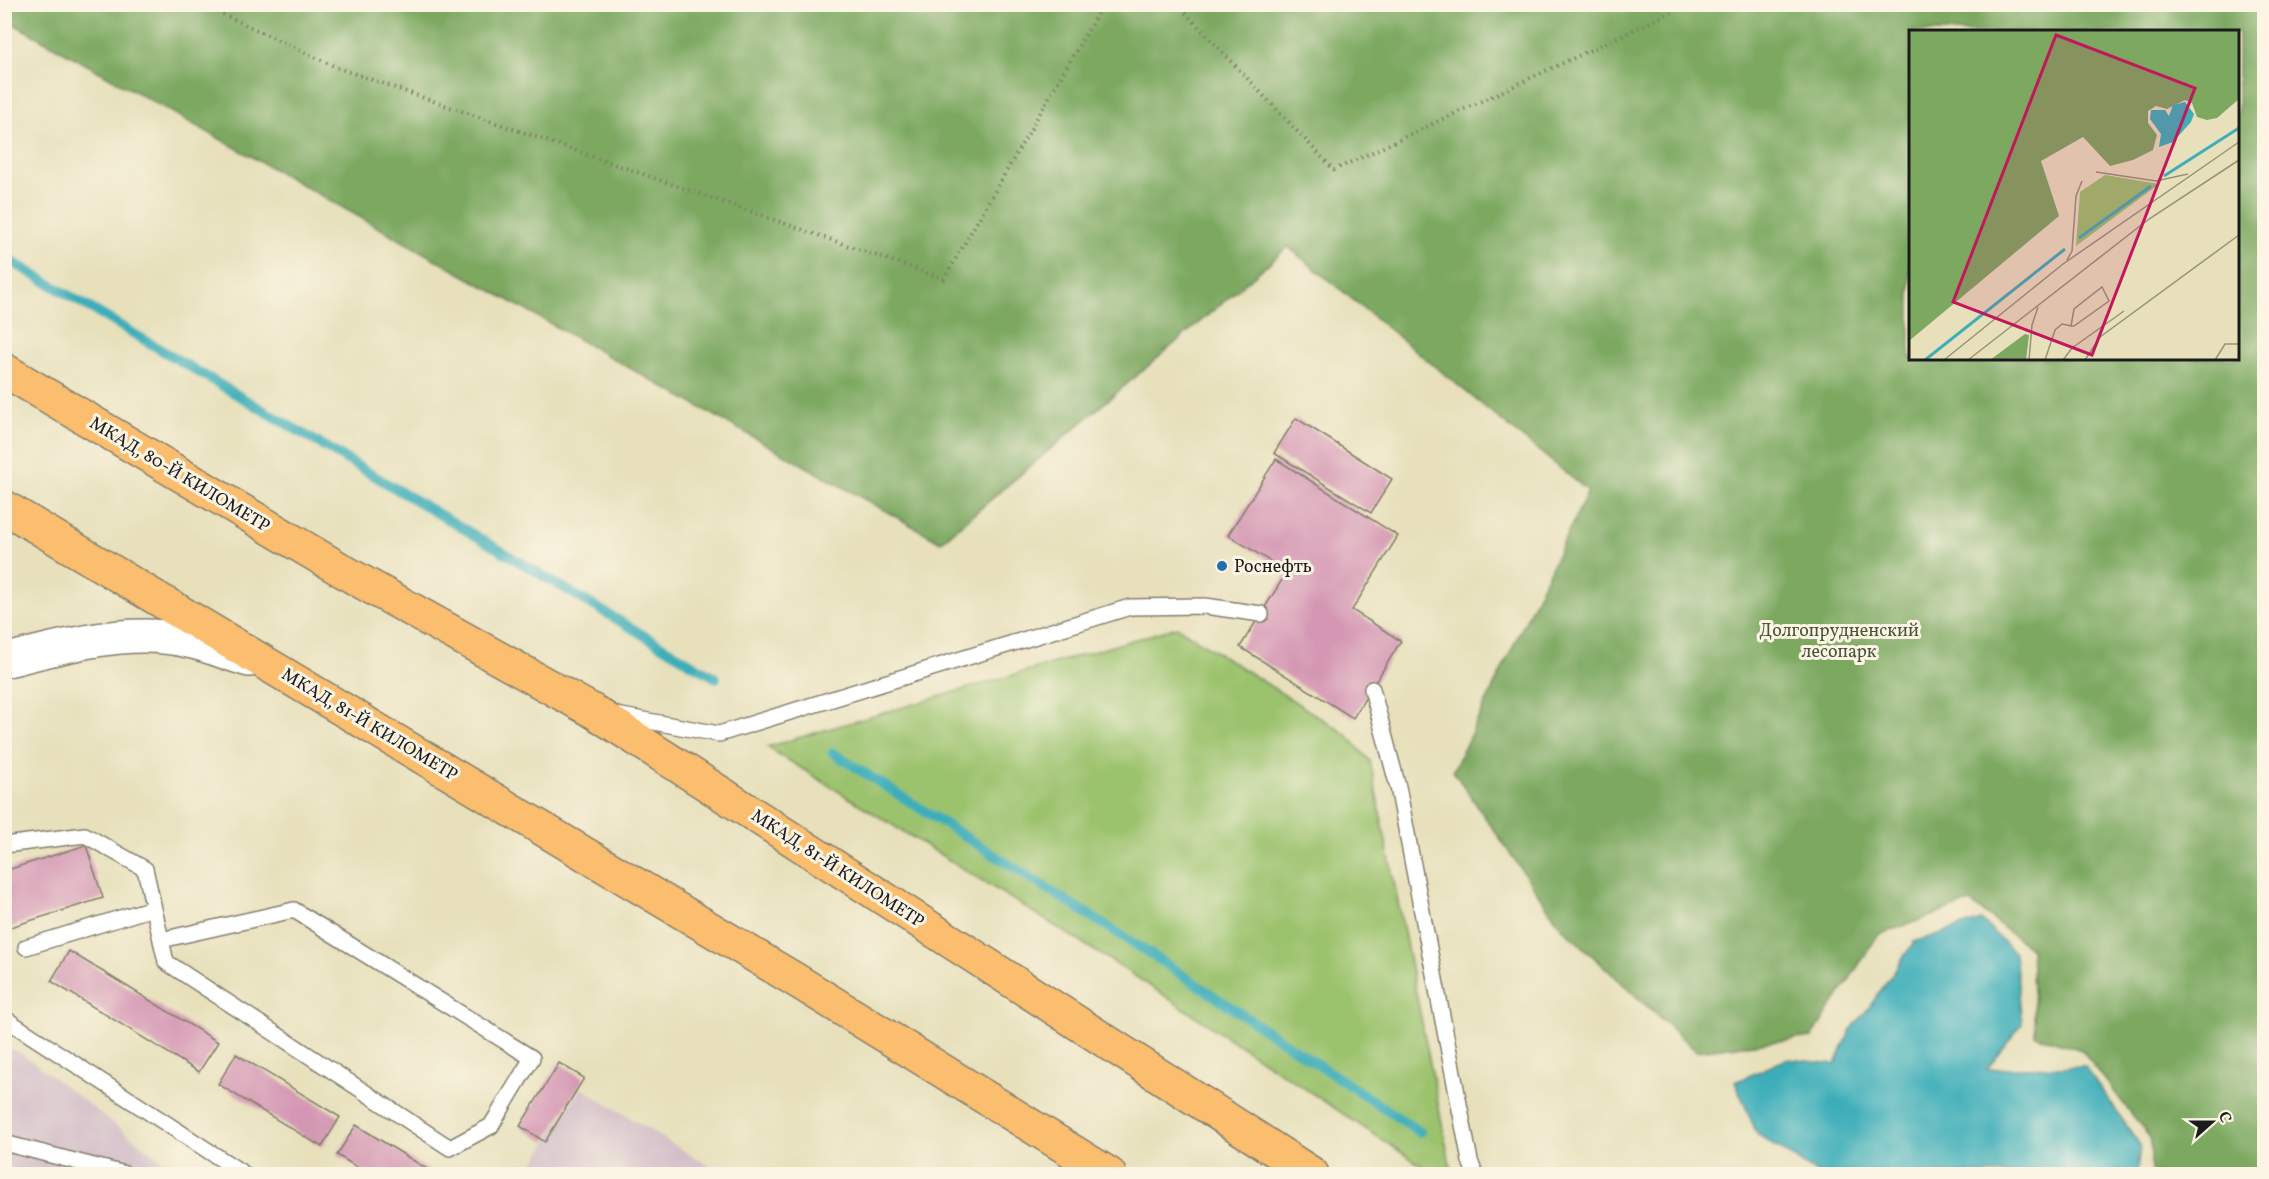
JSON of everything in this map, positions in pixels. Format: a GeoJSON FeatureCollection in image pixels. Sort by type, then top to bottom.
{"type":"FeatureCollection","features":[{"type":"Feature","properties":{"kind":"highway","name":"МКАД, 80-Й КИЛОМЕТР"},"geometry":{"type":"LineString","coordinates":[[4,370],[355,578]]}},
{"type":"Feature","properties":{"kind":"highway"},"geometry":{"type":"LineString","coordinates":[[4,507],[275,667]]}},
{"type":"Feature","properties":{"kind":"highway","name":"МКАД, 81-Й КИЛОМЕТР"},"geometry":{"type":"LineString","coordinates":[[355,578],[593,711],[1312,1174]]}},
{"type":"Feature","properties":{"kind":"highway","name":"МКАД, 81-Й КИЛОМЕТР"},"geometry":{"type":"LineString","coordinates":[[275,667],[794,979],[1109,1174]]}},
{"type":"Feature","properties":{"kind":"street"},"geometry":{"type":"LineString","coordinates":[[4,661],[112,639],[165,637],[275,667]]}},
{"type":"Feature","properties":{"kind":"lane"},"geometry":{"type":"LineString","coordinates":[[593,711],[719,734],[1130,607],[1205,606],[1261,614]]}},
{"type":"Feature","properties":{"kind":"lane"},"geometry":{"type":"LineString","coordinates":[[1372,689],[1398,787],[1470,1161],[1475,1174]]}},
{"type":"Feature","properties":{"kind":"lane"},"geometry":{"type":"LineString","coordinates":[[4,846],[85,835],[145,869],[153,908],[166,962],[450,1148],[491,1126],[532,1058],[294,910],[161,940]]}},
{"type":"Feature","properties":{"kind":"lane"},"geometry":{"type":"LineString","coordinates":[[26,947],[153,908]]}},
{"type":"Feature","properties":{"kind":"lane"},"geometry":{"type":"LineString","coordinates":[[4,1018],[244,1174]]}},
{"type":"Feature","properties":{"kind":"lane"},"geometry":{"type":"LineString","coordinates":[[4,1143],[125,1174]]}},
{"type":"Feature","properties":{"kind":"path"},"geometry":{"type":"LineString","coordinates":[[201,4],[338,68],[944,279],[1103,4]]}},
{"type":"Feature","properties":{"kind":"path"},"geometry":{"type":"LineString","coordinates":[[1177,4],[1334,170],[1689,4]]}},
{"type":"Feature","properties":{"kind":"shaded area"},"geometry":{"type":"Polygon","coordinates":[[[5,1047],[21,1053],[180,1174],[5,1174],[5,1047]]]}},
{"type":"Feature","properties":{"kind":"shaded area"},"geometry":{"type":"Polygon","coordinates":[[[581,1088],[722,1174],[527,1174],[581,1088]]]}},
{"type":"Feature","properties":{"kind":"green space","name":"Долгопрудненский лесопарк"},"geometry":{"type":"Polygon","coordinates":[[[5,4],[2264,5],[2264,1174],[2151,1174],[2151,1139],[2082,1050],[2035,1035],[2031,949],[1970,902],[1878,935],[1812,1037],[1696,1051],[1561,927],[1453,771],[1588,491],[1288,247],[941,542],[5,19],[5,4]]]}},
{"type":"Feature","properties":{"kind":"green space"},"geometry":{"type":"Polygon","coordinates":[[[1177,627],[1346,734],[1370,761],[1452,1174],[1434,1174],[1121,967],[767,747],[1177,627]]]}},
{"type":"Feature","properties":{"kind":"water"},"geometry":{"type":"Polygon","coordinates":[[[1981,920],[2015,953],[2022,1024],[1987,1069],[2085,1066],[2140,1145],[2137,1174],[1818,1174],[1757,1134],[1735,1082],[1787,1059],[1836,1064],[1850,1031],[1914,942],[1981,920]]]}},
{"type":"Feature","properties":{"kind":"building"},"geometry":{"type":"Polygon","coordinates":[[[1296,418],[1392,479],[1371,513],[1274,453],[1296,418]]]}},
{"type":"Feature","properties":{"kind":"building"},"geometry":{"type":"Polygon","coordinates":[[[1276,459],[1398,536],[1352,610],[1401,641],[1353,718],[1240,647],[1287,572],[1228,535],[1276,459]]]}},
{"type":"Feature","properties":{"kind":"building"},"geometry":{"type":"Polygon","coordinates":[[[86,845],[103,898],[4,929],[4,871],[86,845]]]}},
{"type":"Feature","properties":{"kind":"building"},"geometry":{"type":"Polygon","coordinates":[[[69,951],[218,1042],[199,1072],[51,981],[69,951]]]}},
{"type":"Feature","properties":{"kind":"building"},"geometry":{"type":"Polygon","coordinates":[[[236,1054],[340,1117],[322,1147],[218,1084],[236,1054]]]}},
{"type":"Feature","properties":{"kind":"building"},"geometry":{"type":"Polygon","coordinates":[[[559,1063],[584,1078],[545,1142],[520,1126],[559,1063]]]}},
{"type":"Feature","properties":{"kind":"building"},"geometry":{"type":"Polygon","coordinates":[[[356,1125],[435,1174],[368,1174],[337,1155],[356,1125]]]}},
{"type":"Feature","properties":{"kind":"waterway"},"geometry":{"type":"LineString","coordinates":[[4,257],[716,678]]}},
{"type":"Feature","properties":{"kind":"waterway"},"geometry":{"type":"LineString","coordinates":[[833,753],[1149,953],[1420,1132]]}},
{"type":"Feature","properties":{"kind":"place","name":"Роснефть"},"geometry":{"type":"Point","coordinates":[1222,566]}}]}
